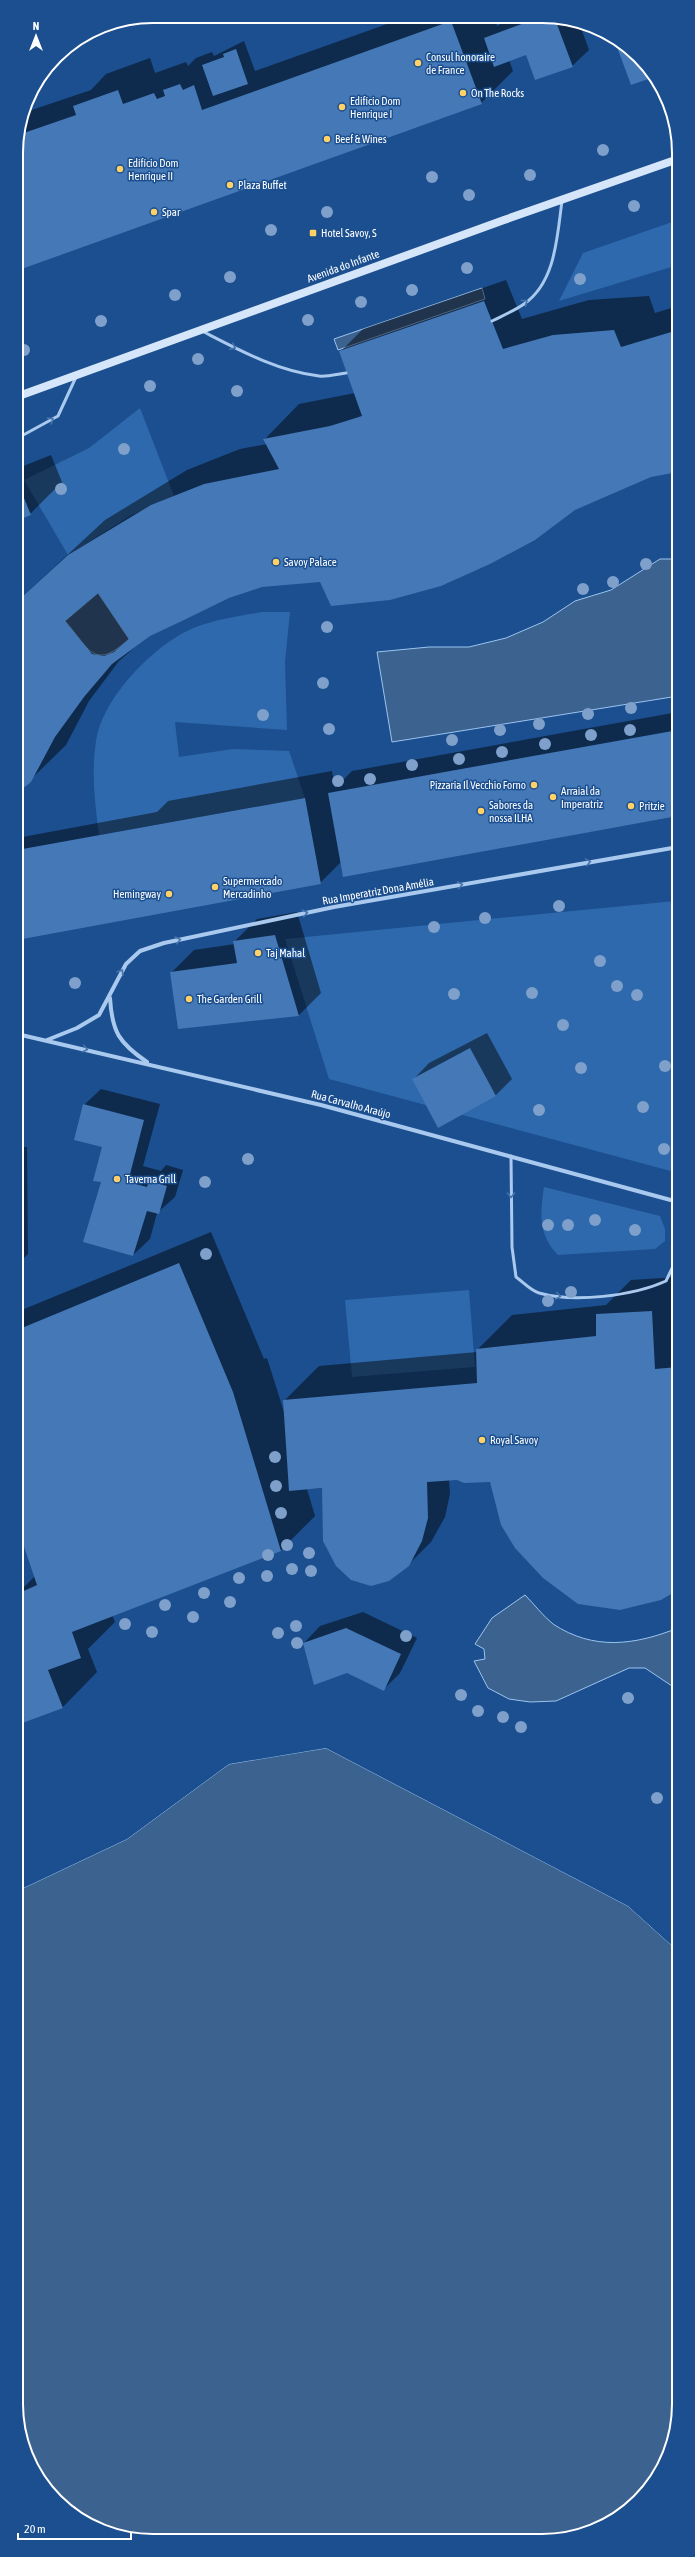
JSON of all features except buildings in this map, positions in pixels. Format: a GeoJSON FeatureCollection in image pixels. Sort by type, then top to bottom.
{"type":"FeatureCollection","features":[{"type":"Feature","properties":{"kind":"main road","name":"Avenida do Infante"},"geometry":{"type":"LineString","coordinates":[[23,394],[78,373],[672,161]]}},
{"type":"Feature","properties":{"kind":"street","name":"Rua Imperatriz Dona Amélia"},"geometry":{"type":"LineString","coordinates":[[47,1040],[77,1028],[99,1015],[110,998],[116,980],[126,964],[140,951],[164,943],[334,907],[672,848]]}},
{"type":"Feature","properties":{"kind":"street","name":"Rua Imperatriz Dona Amélia"},"geometry":{"type":"LineString","coordinates":[[110,998],[111,1016],[118,1038],[129,1050],[149,1064]]}},
{"type":"Feature","properties":{"kind":"street","name":"Rua Carvalho Araújo"},"geometry":{"type":"LineString","coordinates":[[23,1035],[321,1105],[672,1200]]}},
{"type":"Feature","properties":{"kind":"lane"},"geometry":{"type":"LineString","coordinates":[[492,322],[525,303],[544,283],[554,253],[562,200]]}},
{"type":"Feature","properties":{"kind":"lane"},"geometry":{"type":"LineString","coordinates":[[198,330],[248,355],[284,368],[320,376],[346,373]]}},
{"type":"Feature","properties":{"kind":"lane"},"geometry":{"type":"LineString","coordinates":[[23,435],[58,416],[78,373]]}},
{"type":"Feature","properties":{"kind":"lane"},"geometry":{"type":"LineString","coordinates":[[511,1156],[512,1247],[516,1277],[537,1293],[568,1298],[644,1290],[666,1281],[672,1270]]}},
{"type":"Feature","properties":{"kind":"shaded area"},"geometry":{"type":"Polygon","coordinates":[[[672,222],[672,267],[559,301],[583,253],[672,222]]]}},
{"type":"Feature","properties":{"kind":"shaded area"},"geometry":{"type":"Polygon","coordinates":[[[482,288],[485,299],[338,350],[334,339],[482,288]]]}},
{"type":"Feature","properties":{"kind":"shaded area"},"geometry":{"type":"Polygon","coordinates":[[[140,408],[174,496],[130,516],[68,555],[24,480],[89,448],[140,408]]]}},
{"type":"Feature","properties":{"kind":"shaded area"},"geometry":{"type":"Polygon","coordinates":[[[660,559],[672,559],[672,697],[392,742],[377,652],[429,647],[469,647],[506,638],[543,622],[575,601],[611,590],[660,559]]]}},
{"type":"Feature","properties":{"kind":"shaded area"},"geometry":{"type":"Polygon","coordinates":[[[98,593],[129,639],[108,654],[100,655],[93,653],[87,648],[65,621],[98,593]]]}},
{"type":"Feature","properties":{"kind":"shaded area"},"geometry":{"type":"Polygon","coordinates":[[[262,612],[290,612],[285,662],[287,730],[175,722],[179,757],[233,749],[289,751],[305,798],[99,835],[94,777],[96,741],[100,725],[117,694],[155,652],[169,641],[183,633],[212,622],[262,612]]]}},
{"type":"Feature","properties":{"kind":"shaded area"},"geometry":{"type":"Polygon","coordinates":[[[672,901],[672,1171],[329,1079],[285,939],[672,901]]]}},
{"type":"Feature","properties":{"kind":"shaded area"},"geometry":{"type":"Polygon","coordinates":[[[544,1187],[660,1216],[665,1229],[665,1241],[655,1249],[558,1255],[547,1240],[542,1223],[541,1215],[544,1187]]]}},
{"type":"Feature","properties":{"kind":"shaded area"},"geometry":{"type":"Polygon","coordinates":[[[469,1290],[475,1367],[352,1377],[345,1300],[469,1290]]]}},
{"type":"Feature","properties":{"kind":"shaded area"},"geometry":{"type":"Polygon","coordinates":[[[525,1595],[553,1624],[568,1633],[599,1642],[630,1641],[672,1630],[672,1686],[645,1668],[629,1668],[556,1701],[530,1702],[509,1699],[488,1688],[474,1661],[485,1659],[484,1649],[475,1644],[492,1618],[525,1595]]]}},
{"type":"Feature","properties":{"kind":"shaded area"},"geometry":{"type":"Polygon","coordinates":[[[326,1748],[628,1906],[672,1946],[672,2413],[670,2430],[659,2462],[640,2490],[628,2502],[600,2521],[576,2530],[542,2534],[136,2533],[119,2530],[88,2517],[67,2502],[55,2490],[36,2462],[27,2438],[23,2404],[23,1888],[127,1839],[229,1764],[326,1748]]]}},
{"type":"Feature","properties":{"kind":"pier"},"geometry":{"type":"Polygon","coordinates":[[[326,1746],[630,1904],[672,1943],[672,1946],[628,1906],[326,1748],[229,1764],[127,1839],[23,1888],[23,1886],[126,1837],[228,1762],[326,1746]]]}},
{"type":"Feature","properties":{"kind":"place","name":"Consul honoraire de France"},"geometry":{"type":"Point","coordinates":[418,63]}},
{"type":"Feature","properties":{"kind":"place","name":"On The Rocks"},"geometry":{"type":"Point","coordinates":[463,93]}},
{"type":"Feature","properties":{"kind":"place","name":"Edifício Dom Henrique I"},"geometry":{"type":"Point","coordinates":[342,107]}},
{"type":"Feature","properties":{"kind":"place","name":"Beef & Wines"},"geometry":{"type":"Point","coordinates":[327,139]}},
{"type":"Feature","properties":{"kind":"place","name":"Edifício Dom Henrique II"},"geometry":{"type":"Point","coordinates":[120,169]}},
{"type":"Feature","properties":{"kind":"place","name":"Plaza Buffet"},"geometry":{"type":"Point","coordinates":[230,185]}},
{"type":"Feature","properties":{"kind":"place","name":"Spar"},"geometry":{"type":"Point","coordinates":[154,212]}},
{"type":"Feature","properties":{"kind":"place","name":"Hotel Savoy, S"},"geometry":{"type":"Point","coordinates":[313,233]}},
{"type":"Feature","properties":{"kind":"place","name":"Savoy Palace"},"geometry":{"type":"Point","coordinates":[276,562]}},
{"type":"Feature","properties":{"kind":"place","name":"Pizzaria Il Vecchio Forno"},"geometry":{"type":"Point","coordinates":[534,785]}},
{"type":"Feature","properties":{"kind":"place","name":"Arraial da Imperatriz"},"geometry":{"type":"Point","coordinates":[553,797]}},
{"type":"Feature","properties":{"kind":"place","name":"Pritzie"},"geometry":{"type":"Point","coordinates":[631,806]}},
{"type":"Feature","properties":{"kind":"place","name":"Sabores da nossa ILHA"},"geometry":{"type":"Point","coordinates":[481,811]}},
{"type":"Feature","properties":{"kind":"place","name":"Supermercado Mercadinho"},"geometry":{"type":"Point","coordinates":[215,887]}},
{"type":"Feature","properties":{"kind":"place","name":"Hemingway"},"geometry":{"type":"Point","coordinates":[169,894]}},
{"type":"Feature","properties":{"kind":"place","name":"Taj Mahal"},"geometry":{"type":"Point","coordinates":[258,953]}},
{"type":"Feature","properties":{"kind":"place","name":"The Garden Grill"},"geometry":{"type":"Point","coordinates":[189,999]}},
{"type":"Feature","properties":{"kind":"place","name":"Taverna Grill"},"geometry":{"type":"Point","coordinates":[117,1179]}},
{"type":"Feature","properties":{"kind":"place","name":"Royal Savoy"},"geometry":{"type":"Point","coordinates":[482,1440]}}]}
